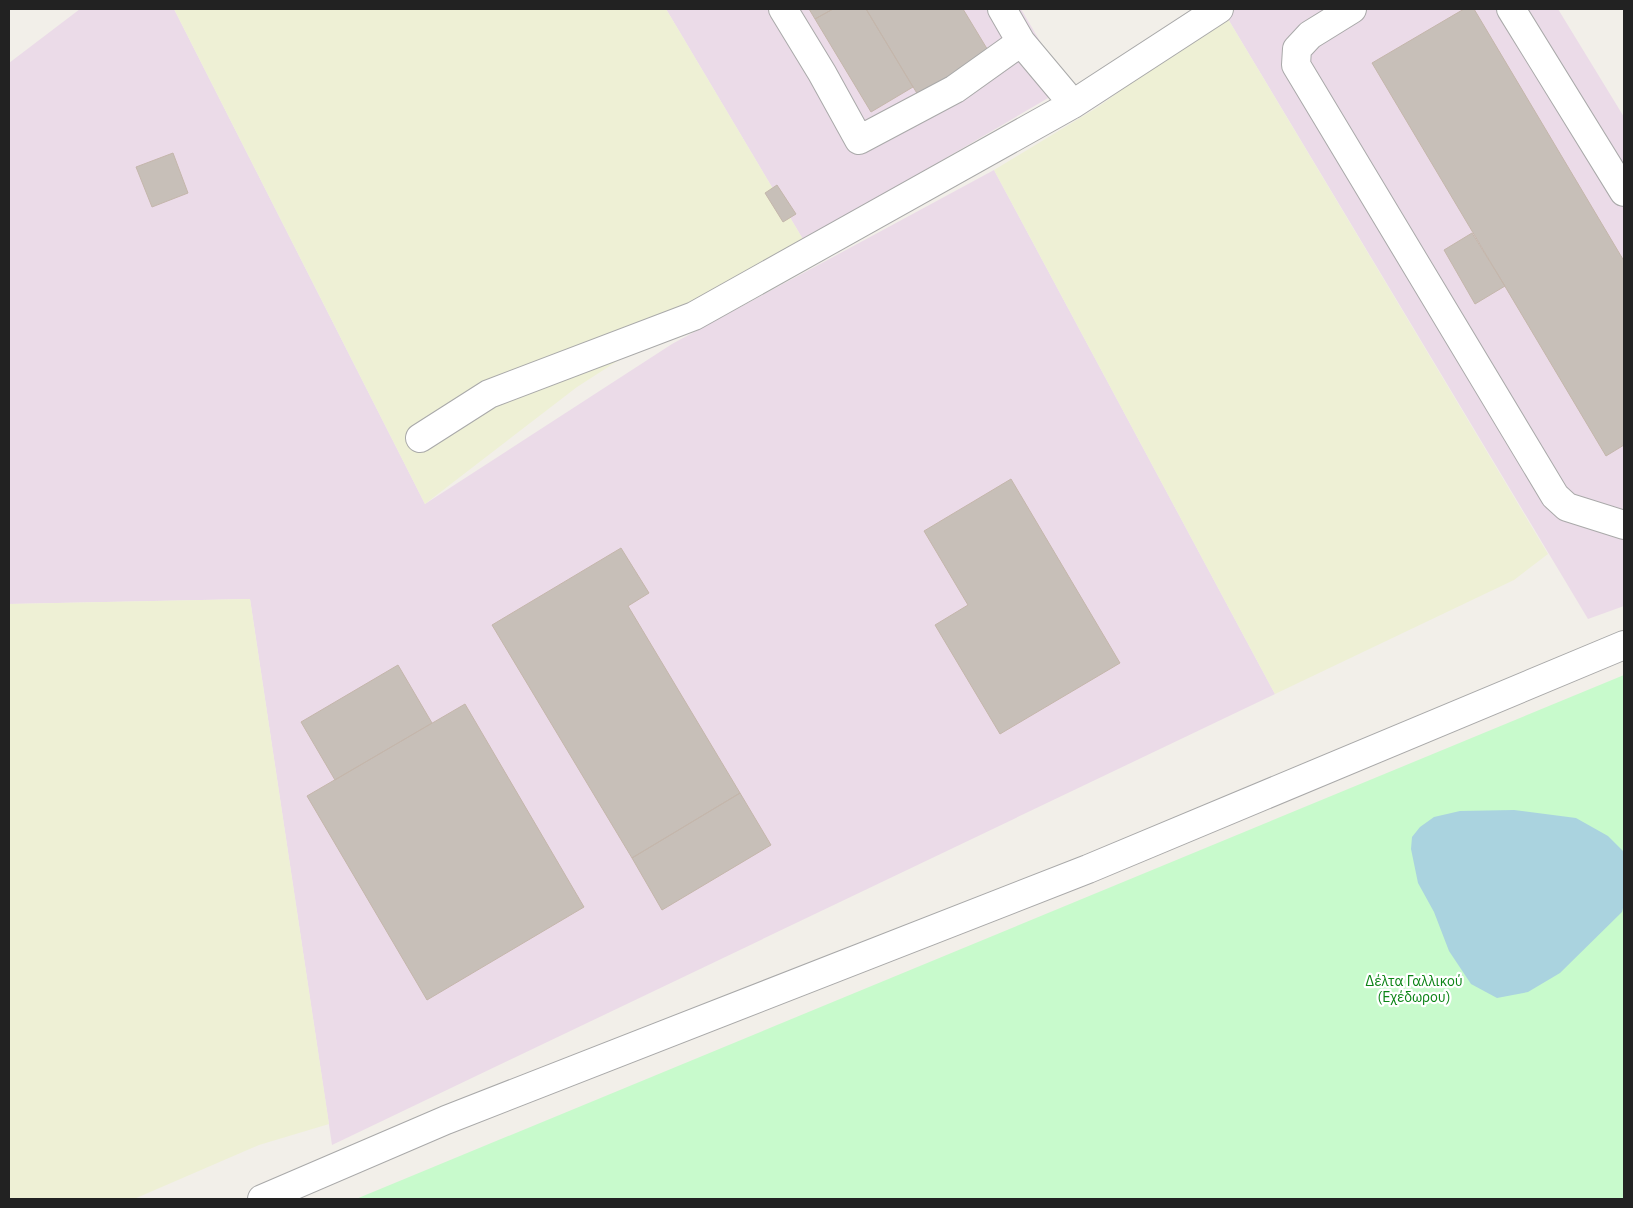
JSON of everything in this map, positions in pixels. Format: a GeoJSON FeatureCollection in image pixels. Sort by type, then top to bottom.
{"type":"FeatureCollection","features":[{"type":"Feature","properties":{"kind":"street"},"geometry":{"type":"LineString","coordinates":[[783,9],[859,140],[955,89],[1021,42]]}},
{"type":"Feature","properties":{"kind":"street"},"geometry":{"type":"LineString","coordinates":[[1002,9],[1021,42],[1073,104]]}},
{"type":"Feature","properties":{"kind":"street"},"geometry":{"type":"LineString","coordinates":[[420,438],[489,394],[694,316],[1073,104],[1219,9]]}},
{"type":"Feature","properties":{"kind":"street"},"geometry":{"type":"LineString","coordinates":[[1352,9],[1310,35],[1297,49],[1296,65],[1555,496],[1567,507],[1624,525]]}},
{"type":"Feature","properties":{"kind":"street"},"geometry":{"type":"LineString","coordinates":[[1510,9],[1624,192]]}},
{"type":"Feature","properties":{"kind":"street"},"geometry":{"type":"LineString","coordinates":[[262,1199],[446,1120],[1088,869],[1624,645]]}},
{"type":"Feature","properties":{"kind":"shaded area"},"geometry":{"type":"Polygon","coordinates":[[[80,9],[174,9],[425,504],[672,344],[994,170],[1275,694],[332,1145],[250,599],[9,604],[9,63],[80,9]]]}},
{"type":"Feature","properties":{"kind":"shaded area"},"geometry":{"type":"Polygon","coordinates":[[[666,9],[1021,9],[1067,87],[804,241],[666,9]]]}},
{"type":"Feature","properties":{"kind":"shaded area"},"geometry":{"type":"Polygon","coordinates":[[[1235,9],[1558,9],[1624,117],[1624,606],[1588,619],[1225,14],[1235,9]]]}},
{"type":"Feature","properties":{"kind":"green space"},"geometry":{"type":"Polygon","coordinates":[[[174,9],[666,9],[804,241],[577,387],[425,504],[174,9]]]}},
{"type":"Feature","properties":{"kind":"green space"},"geometry":{"type":"Polygon","coordinates":[[[1225,14],[1548,554],[1514,580],[1275,694],[994,170],[1098,107],[1225,14]]]}},
{"type":"Feature","properties":{"kind":"green space"},"geometry":{"type":"Polygon","coordinates":[[[250,599],[329,1124],[259,1145],[134,1199],[9,1199],[9,604],[250,599]]]}},
{"type":"Feature","properties":{"kind":"green space","name":"Δέλτα Γαλλικού (Εχέδωρου)"},"geometry":{"type":"Polygon","coordinates":[[[1624,675],[1624,1199],[356,1199],[1624,675]]]}},
{"type":"Feature","properties":{"kind":"water"},"geometry":{"type":"Polygon","coordinates":[[[1514,810],[1576,818],[1608,836],[1624,852],[1624,904],[1622,912],[1560,973],[1528,992],[1497,998],[1471,984],[1449,951],[1434,912],[1418,883],[1411,849],[1412,837],[1420,827],[1434,817],[1460,811],[1514,810]]]}},
{"type":"Feature","properties":{"kind":"building"},"geometry":{"type":"Polygon","coordinates":[[[809,9],[833,9],[815,19],[809,9]]]}},
{"type":"Feature","properties":{"kind":"building"},"geometry":{"type":"Polygon","coordinates":[[[833,9],[866,9],[913,87],[871,112],[815,19],[833,9]]]}},
{"type":"Feature","properties":{"kind":"building"},"geometry":{"type":"Polygon","coordinates":[[[866,9],[963,9],[989,52],[918,95],[866,9]]]}},
{"type":"Feature","properties":{"kind":"building"},"geometry":{"type":"Polygon","coordinates":[[[1464,9],[1474,9],[1624,261],[1624,445],[1606,456],[1372,63],[1464,9]]]}},
{"type":"Feature","properties":{"kind":"building"},"geometry":{"type":"Polygon","coordinates":[[[173,153],[188,193],[152,207],[136,167],[173,153]]]}},
{"type":"Feature","properties":{"kind":"building"},"geometry":{"type":"Polygon","coordinates":[[[777,185],[796,214],[783,222],[765,193],[777,185]]]}},
{"type":"Feature","properties":{"kind":"building"},"geometry":{"type":"Polygon","coordinates":[[[1472,233],[1505,286],[1475,304],[1444,250],[1472,233]]]}},
{"type":"Feature","properties":{"kind":"building"},"geometry":{"type":"Polygon","coordinates":[[[1011,479],[1120,663],[1000,734],[935,625],[968,605],[924,531],[1011,479]]]}},
{"type":"Feature","properties":{"kind":"building"},"geometry":{"type":"Polygon","coordinates":[[[621,548],[649,593],[628,606],[740,793],[632,858],[492,625],[621,548]]]}},
{"type":"Feature","properties":{"kind":"building"},"geometry":{"type":"Polygon","coordinates":[[[398,665],[432,723],[335,780],[301,722],[398,665]]]}},
{"type":"Feature","properties":{"kind":"building"},"geometry":{"type":"Polygon","coordinates":[[[465,704],[584,907],[427,1000],[307,796],[465,704]]]}},
{"type":"Feature","properties":{"kind":"building"},"geometry":{"type":"Polygon","coordinates":[[[740,793],[771,845],[662,910],[632,858],[740,793]]]}}]}
